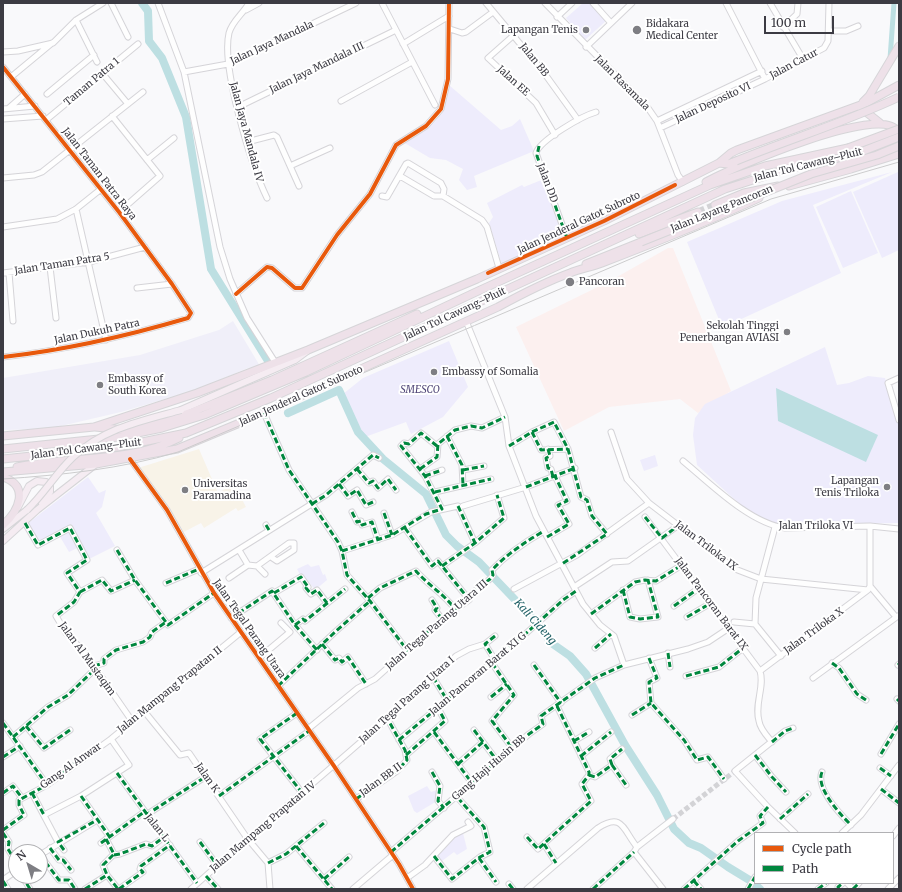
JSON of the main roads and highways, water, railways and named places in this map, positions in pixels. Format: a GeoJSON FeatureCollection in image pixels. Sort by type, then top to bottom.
{"type":"FeatureCollection","features":[{"type":"Feature","properties":{"kind":"highway"},"geometry":{"type":"LineString","coordinates":[[887,159],[898,144],[899,136],[894,127],[880,123],[858,105],[869,96],[899,46]]}},
{"type":"Feature","properties":{"kind":"highway","name":"Jalan Jenderal Gatot Subroto"},"geometry":{"type":"LineString","coordinates":[[3,436],[94,426],[197,393],[308,350],[567,238],[719,164],[731,153],[737,150],[866,103],[899,85]]}},
{"type":"Feature","properties":{"kind":"highway","name":"Jalan Jenderal Gatot Subroto"},"geometry":{"type":"LineString","coordinates":[[719,164],[728,164],[787,140],[862,114],[899,97]]}},
{"type":"Feature","properties":{"kind":"highway"},"geometry":{"type":"LineString","coordinates":[[829,133],[842,111]]}},
{"type":"Feature","properties":{"kind":"highway"},"geometry":{"type":"LineString","coordinates":[[676,200],[715,177],[760,156],[829,133],[880,123]]}},
{"type":"Feature","properties":{"kind":"highway","name":"Jalan Tol Cawang–Pluit"},"geometry":{"type":"LineString","coordinates":[[3,450],[118,438],[162,428],[204,415],[306,372],[476,292],[720,181],[765,166],[848,148],[899,129]]}},
{"type":"Feature","properties":{"kind":"highway","name":"Jalan Tol Cawang–Pluit"},"geometry":{"type":"LineString","coordinates":[[3,459],[118,447],[186,433],[271,398],[725,189],[787,169],[853,155],[899,137]]}},
{"type":"Feature","properties":{"kind":"highway","name":"Jalan Layang Pancoran"},"geometry":{"type":"LineString","coordinates":[[572,272],[641,242],[796,180],[877,155],[899,146]]}},
{"type":"Feature","properties":{"kind":"highway","name":"Jalan Jenderal Gatot Subroto"},"geometry":{"type":"LineString","coordinates":[[3,471],[96,464],[130,459],[176,449],[264,413],[466,321],[522,293],[572,272],[601,264],[792,185],[887,159],[899,154]]}},
{"type":"Feature","properties":{"kind":"highway"},"geometry":{"type":"LineString","coordinates":[[715,205],[758,189],[792,185]]}},
{"type":"Feature","properties":{"kind":"highway"},"geometry":{"type":"LineString","coordinates":[[614,241],[698,212]]}},
{"type":"Feature","properties":{"kind":"highway"},"geometry":{"type":"LineString","coordinates":[[94,426],[118,430],[160,422],[212,405],[392,325],[476,292]]}},
{"type":"Feature","properties":{"kind":"highway"},"geometry":{"type":"LineString","coordinates":[[182,410],[192,409],[274,374],[296,368]]}},
{"type":"Feature","properties":{"kind":"highway"},"geometry":{"type":"LineString","coordinates":[[3,471],[28,464],[118,456],[170,442],[186,433]]}},
{"type":"Feature","properties":{"kind":"highway"},"geometry":{"type":"LineString","coordinates":[[3,478],[8,479],[17,489],[20,500],[18,507],[4,527]]}},
{"type":"Feature","properties":{"kind":"main road","name":"Jalan Jenderal Gatot Subroto"},"geometry":{"type":"LineString","coordinates":[[4,527],[33,504],[72,458],[97,438],[123,426],[182,410],[295,360],[308,350]]}},
{"type":"Feature","properties":{"kind":"main road"},"geometry":{"type":"LineString","coordinates":[[3,541],[37,510],[96,464]]}},
{"type":"Feature","properties":{"kind":"main road"},"geometry":{"type":"LineString","coordinates":[[18,507],[31,484],[42,480],[48,483],[51,489],[37,510]]}},
{"type":"Feature","properties":{"kind":"water"},"geometry":{"type":"Polygon","coordinates":[[[776,388],[878,435],[866,462],[778,421],[776,388]]]}},
{"type":"Feature","properties":{"kind":"waterway"},"geometry":{"type":"LineString","coordinates":[[142,3],[148,11],[149,41],[162,58],[186,117],[211,269],[268,361]]}},
{"type":"Feature","properties":{"kind":"waterway"},"geometry":{"type":"LineString","coordinates":[[890,59],[894,3]]}},
{"type":"Feature","properties":{"kind":"waterway","name":"Kali Cideng"},"geometry":{"type":"LineString","coordinates":[[288,413],[339,390],[358,432],[383,459],[426,494],[446,535],[457,546],[479,562],[542,628],[550,642],[570,656],[586,674],[625,745],[657,795],[674,829],[689,843],[701,848],[754,884]]}},
{"type":"Feature","properties":{"kind":"waterway","name":"Kali Cideng"},"geometry":{"type":"LineString","coordinates":[[754,884],[760,889]]}},
{"type":"Feature","properties":{"kind":"tunnel"},"geometry":{"type":"LineString","coordinates":[[698,212],[715,205]]}},
{"type":"Feature","properties":{"kind":"tunnel"},"geometry":{"type":"LineString","coordinates":[[673,819],[735,771]]}},
{"type":"Feature","properties":{"kind":"tram line"},"geometry":{"type":"LineString","coordinates":[[3,479],[113,467],[178,452],[771,199],[899,162]]}},
{"type":"Feature","properties":{"kind":"place","name":"Lapangan Tenis"},"geometry":{"type":"Point","coordinates":[586,30]}},
{"type":"Feature","properties":{"kind":"place","name":"Bidakara Medical Center"},"geometry":{"type":"Point","coordinates":[637,30]}},
{"type":"Feature","properties":{"kind":"place","name":"Pancoran"},"geometry":{"type":"Point","coordinates":[570,282]}},
{"type":"Feature","properties":{"kind":"place","name":"Sekolah Tinggi Penerbangan AVIASI"},"geometry":{"type":"Point","coordinates":[787,332]}},
{"type":"Feature","properties":{"kind":"place","name":"Embassy of Somalia"},"geometry":{"type":"Point","coordinates":[434,372]}},
{"type":"Feature","properties":{"kind":"place","name":"Embassy of South Korea"},"geometry":{"type":"Point","coordinates":[100,385]}},
{"type":"Feature","properties":{"kind":"place","name":"Lapangan Tenis Triloka"},"geometry":{"type":"Point","coordinates":[887,487]}},
{"type":"Feature","properties":{"kind":"place","name":"Universitas Paramadina"},"geometry":{"type":"Point","coordinates":[185,490]}},
{"type":"Feature","properties":{"kind":"park label","name":"SMESCO"},"geometry":{"type":"Point","coordinates":[420,390]}}]}
